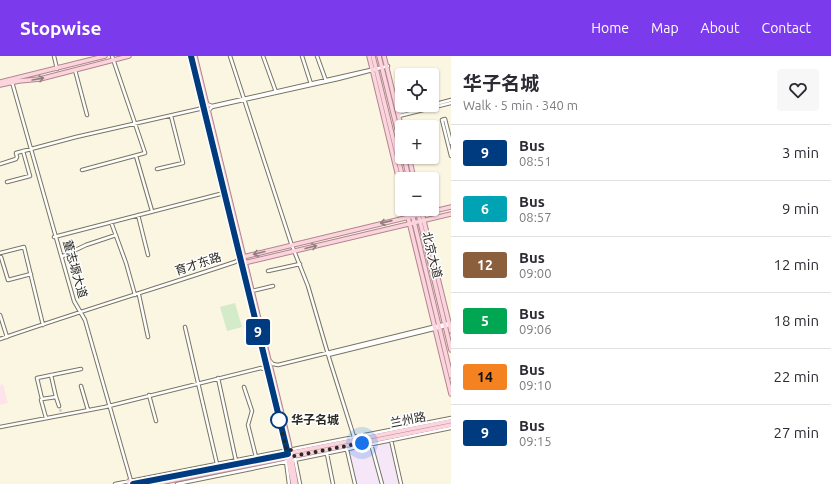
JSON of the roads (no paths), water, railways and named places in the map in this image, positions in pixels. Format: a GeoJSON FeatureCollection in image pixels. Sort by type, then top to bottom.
{"type":"FeatureCollection","features":[{"type":"Feature","properties":{"kind":"main road"},"geometry":{"type":"LineString","coordinates":[[0,84],[105,56]]}},
{"type":"Feature","properties":{"kind":"main road"},"geometry":{"type":"LineString","coordinates":[[12,81],[40,79],[112,58],[129,56]]}},
{"type":"Feature","properties":{"kind":"main road"},"geometry":{"type":"LineString","coordinates":[[191,56],[205,104]]}},
{"type":"Feature","properties":{"kind":"main road"},"geometry":{"type":"LineString","coordinates":[[195,56],[224,193],[242,258]]}},
{"type":"Feature","properties":{"kind":"main road"},"geometry":{"type":"LineString","coordinates":[[369,56],[374,69],[401,172]]}},
{"type":"Feature","properties":{"kind":"main road"},"geometry":{"type":"LineString","coordinates":[[373,56],[374,69],[397,172]]}},
{"type":"Feature","properties":{"kind":"main road"},"geometry":{"type":"LineString","coordinates":[[379,56],[384,66],[400,120]]}},
{"type":"Feature","properties":{"kind":"main road"},"geometry":{"type":"LineString","coordinates":[[384,56],[384,66],[396,120]]}},
{"type":"Feature","properties":{"kind":"main road"},"geometry":{"type":"LineString","coordinates":[[206,111],[296,484]]}},
{"type":"Feature","properties":{"kind":"main road","name":"育才东路"},"geometry":{"type":"LineString","coordinates":[[439,209],[451,207]]}},
{"type":"Feature","properties":{"kind":"main road","name":"育才东路"},"geometry":{"type":"LineString","coordinates":[[243,263],[451,214]]}},
{"type":"Feature","properties":{"kind":"main road","name":"育才东路"},"geometry":{"type":"LineString","coordinates":[[242,258],[410,216]]}},
{"type":"Feature","properties":{"kind":"main road","name":"北京大道"},"geometry":{"type":"LineString","coordinates":[[410,216],[437,327],[451,376]]}},
{"type":"Feature","properties":{"kind":"main road","name":"北京大道"},"geometry":{"type":"LineString","coordinates":[[421,216],[420,221],[447,324],[451,350]]}},
{"type":"Feature","properties":{"kind":"main road"},"geometry":{"type":"LineString","coordinates":[[422,216],[447,324],[451,331]]}},
{"type":"Feature","properties":{"kind":"main road"},"geometry":{"type":"LineString","coordinates":[[243,263],[252,291],[267,361]]}},
{"type":"Feature","properties":{"kind":"main road"},"geometry":{"type":"LineString","coordinates":[[437,327],[451,394]]}},
{"type":"Feature","properties":{"kind":"main road","name":"兰州路"},"geometry":{"type":"LineString","coordinates":[[154,484],[451,421]]}},
{"type":"Feature","properties":{"kind":"main road","name":"兰州路"},"geometry":{"type":"LineString","coordinates":[[131,483],[290,456],[451,425]]}},
{"type":"Feature","properties":{"kind":"main road"},"geometry":{"type":"LineString","coordinates":[[290,456],[292,484]]}},
{"type":"Feature","properties":{"kind":"street"},"geometry":{"type":"LineString","coordinates":[[54,56],[57,69]]}},
{"type":"Feature","properties":{"kind":"street"},"geometry":{"type":"LineString","coordinates":[[230,56],[294,251],[308,286],[354,437]]}},
{"type":"Feature","properties":{"kind":"street"},"geometry":{"type":"LineString","coordinates":[[263,56],[276,92]]}},
{"type":"Feature","properties":{"kind":"street"},"geometry":{"type":"LineString","coordinates":[[302,56],[311,84]]}},
{"type":"Feature","properties":{"kind":"street"},"geometry":{"type":"LineString","coordinates":[[317,56],[326,81]]}},
{"type":"Feature","properties":{"kind":"street"},"geometry":{"type":"LineString","coordinates":[[82,170],[145,153],[112,58]]}},
{"type":"Feature","properties":{"kind":"street"},"geometry":{"type":"LineString","coordinates":[[171,116],[199,109],[205,104],[212,106],[245,99],[384,66]]}},
{"type":"Feature","properties":{"kind":"street"},"geometry":{"type":"LineString","coordinates":[[75,70],[87,115]]}},
{"type":"Feature","properties":{"kind":"street","name":"董志塬大道"},"geometry":{"type":"LineString","coordinates":[[12,81],[75,304],[85,320],[131,483]]}},
{"type":"Feature","properties":{"kind":"street"},"geometry":{"type":"LineString","coordinates":[[0,164],[16,159],[16,154],[31,150],[134,124],[201,110],[206,111],[212,107],[245,99]]}},
{"type":"Feature","properties":{"kind":"street"},"geometry":{"type":"LineString","coordinates":[[398,114],[451,102]]}},
{"type":"Feature","properties":{"kind":"street"},"geometry":{"type":"LineString","coordinates":[[439,104],[451,102]]}},
{"type":"Feature","properties":{"kind":"street"},"geometry":{"type":"LineString","coordinates":[[398,114],[405,112]]}},
{"type":"Feature","properties":{"kind":"street"},"geometry":{"type":"LineString","coordinates":[[158,169],[183,163],[171,116]]}},
{"type":"Feature","properties":{"kind":"street"},"geometry":{"type":"LineString","coordinates":[[451,143],[445,119],[442,120],[451,156]]}},
{"type":"Feature","properties":{"kind":"street"},"geometry":{"type":"LineString","coordinates":[[7,182],[30,176],[24,152]]}},
{"type":"Feature","properties":{"kind":"street"},"geometry":{"type":"LineString","coordinates":[[136,156],[152,211]]}},
{"type":"Feature","properties":{"kind":"street"},"geometry":{"type":"LineString","coordinates":[[55,236],[224,193]]}},
{"type":"Feature","properties":{"kind":"street"},"geometry":{"type":"LineString","coordinates":[[138,215],[148,255]]}},
{"type":"Feature","properties":{"kind":"street"},"geometry":{"type":"LineString","coordinates":[[111,222],[126,263],[135,295]]}},
{"type":"Feature","properties":{"kind":"street"},"geometry":{"type":"LineString","coordinates":[[63,256],[86,245],[116,235]]}},
{"type":"Feature","properties":{"kind":"street"},"geometry":{"type":"LineString","coordinates":[[0,253],[24,247],[44,325]]}},
{"type":"Feature","properties":{"kind":"street"},"geometry":{"type":"LineString","coordinates":[[1,257],[8,280],[31,274]]}},
{"type":"Feature","properties":{"kind":"street","name":"育才东路"},"geometry":{"type":"LineString","coordinates":[[0,340],[80,312],[235,262],[242,258]]}},
{"type":"Feature","properties":{"kind":"street","name":"育才东路"},"geometry":{"type":"LineString","coordinates":[[0,340],[44,326],[80,312],[139,295],[235,263],[243,263]]}},
{"type":"Feature","properties":{"kind":"street"},"geometry":{"type":"LineString","coordinates":[[268,271],[300,264]]}},
{"type":"Feature","properties":{"kind":"street"},"geometry":{"type":"LineString","coordinates":[[252,291],[273,286]]}},
{"type":"Feature","properties":{"kind":"street"},"geometry":{"type":"LineString","coordinates":[[139,295],[148,337]]}},
{"type":"Feature","properties":{"kind":"street"},"geometry":{"type":"LineString","coordinates":[[0,315],[7,337]]}},
{"type":"Feature","properties":{"kind":"street"},"geometry":{"type":"LineString","coordinates":[[218,378],[261,368],[270,372],[276,366],[447,324]]}},
{"type":"Feature","properties":{"kind":"street"},"geometry":{"type":"LineString","coordinates":[[185,327],[217,464]]}},
{"type":"Feature","properties":{"kind":"street"},"geometry":{"type":"LineString","coordinates":[[0,427],[61,414],[109,406],[261,367],[267,361],[278,365],[328,354]]}},
{"type":"Feature","properties":{"kind":"street"},"geometry":{"type":"LineString","coordinates":[[56,397],[42,400],[37,378],[81,369]]}},
{"type":"Feature","properties":{"kind":"street"},"geometry":{"type":"LineString","coordinates":[[51,375],[56,397],[60,406]]}},
{"type":"Feature","properties":{"kind":"street"},"geometry":{"type":"LineString","coordinates":[[218,378],[236,460]]}},
{"type":"Feature","properties":{"kind":"street"},"geometry":{"type":"LineString","coordinates":[[36,384],[46,418]]}},
{"type":"Feature","properties":{"kind":"street"},"geometry":{"type":"LineString","coordinates":[[81,386],[87,410]]}},
{"type":"Feature","properties":{"kind":"street"},"geometry":{"type":"LineString","coordinates":[[244,387],[252,411],[248,425],[256,457]]}},
{"type":"Feature","properties":{"kind":"street"},"geometry":{"type":"LineString","coordinates":[[150,395],[156,421]]}},
{"type":"Feature","properties":{"kind":"street"},"geometry":{"type":"LineString","coordinates":[[177,484],[290,456],[354,437],[451,418]]}},
{"type":"Feature","properties":{"kind":"street"},"geometry":{"type":"LineString","coordinates":[[116,484],[131,483],[256,457],[327,454],[451,428]]}},
{"type":"Feature","properties":{"kind":"street"},"geometry":{"type":"LineString","coordinates":[[391,440],[401,484]]}},
{"type":"Feature","properties":{"kind":"street"},"geometry":{"type":"LineString","coordinates":[[371,444],[382,484]]}},
{"type":"Feature","properties":{"kind":"street"},"geometry":{"type":"LineString","coordinates":[[347,450],[355,484]]}},
{"type":"Feature","properties":{"kind":"street"},"geometry":{"type":"LineString","coordinates":[[327,454],[333,484]]}},
{"type":"Feature","properties":{"kind":"street"},"geometry":{"type":"LineString","coordinates":[[289,484],[290,456]]}},
{"type":"Feature","properties":{"kind":"street"},"geometry":{"type":"LineString","coordinates":[[290,456],[300,484]]}},
{"type":"Feature","properties":{"kind":"tunnel"},"geometry":{"type":"LineString","coordinates":[[59,406],[61,412]]}},
{"type":"Feature","properties":{"kind":"place","name":"华子名城"},"geometry":{"type":"Point","coordinates":[279,420]}}]}
